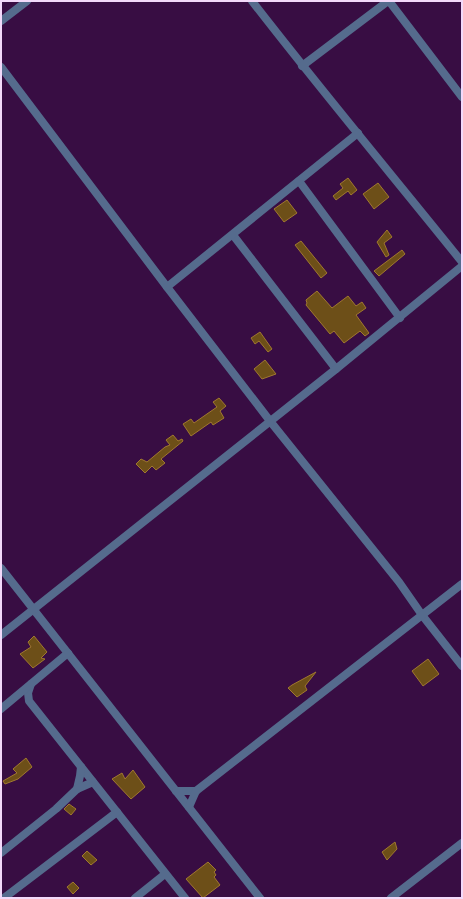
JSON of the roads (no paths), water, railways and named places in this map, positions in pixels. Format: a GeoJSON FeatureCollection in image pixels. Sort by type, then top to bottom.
{"type":"FeatureCollection","features":[{"type":"Feature","properties":{"kind":"street"},"geometry":{"type":"LineString","coordinates":[[1,21],[27,1]]}},
{"type":"Feature","properties":{"kind":"street"},"geometry":{"type":"LineString","coordinates":[[252,1],[302,66],[462,262]]}},
{"type":"Feature","properties":{"kind":"street"},"geometry":{"type":"LineString","coordinates":[[302,66],[388,1],[462,97]]}},
{"type":"Feature","properties":{"kind":"street"},"geometry":{"type":"LineString","coordinates":[[1,67],[270,421],[399,582],[422,615],[462,666]]}},
{"type":"Feature","properties":{"kind":"street"},"geometry":{"type":"LineString","coordinates":[[167,287],[358,133]]}},
{"type":"Feature","properties":{"kind":"street"},"geometry":{"type":"LineString","coordinates":[[299,182],[400,318]]}},
{"type":"Feature","properties":{"kind":"street"},"geometry":{"type":"LineString","coordinates":[[233,235],[336,369]]}},
{"type":"Feature","properties":{"kind":"street"},"geometry":{"type":"LineString","coordinates":[[1,636],[400,318],[462,266]]}},
{"type":"Feature","properties":{"kind":"street"},"geometry":{"type":"LineString","coordinates":[[1,568],[260,898]]}},
{"type":"Feature","properties":{"kind":"street"},"geometry":{"type":"LineString","coordinates":[[189,807],[196,791],[462,584]]}},
{"type":"Feature","properties":{"kind":"street"},"geometry":{"type":"LineString","coordinates":[[1,709],[68,653]]}},
{"type":"Feature","properties":{"kind":"street"},"geometry":{"type":"LineString","coordinates":[[31,684],[28,693],[29,702],[185,898]]}},
{"type":"Feature","properties":{"kind":"street"},"geometry":{"type":"LineString","coordinates":[[10,701],[29,702]]}},
{"type":"Feature","properties":{"kind":"street"},"geometry":{"type":"LineString","coordinates":[[77,789],[80,776],[80,767]]}},
{"type":"Feature","properties":{"kind":"street"},"geometry":{"type":"LineString","coordinates":[[1,853],[56,809],[77,789],[93,782]]}},
{"type":"Feature","properties":{"kind":"street"},"geometry":{"type":"LineString","coordinates":[[176,791],[196,791]]}},
{"type":"Feature","properties":{"kind":"street"},"geometry":{"type":"LineString","coordinates":[[4,898],[117,812]]}},
{"type":"Feature","properties":{"kind":"street"},"geometry":{"type":"LineString","coordinates":[[391,898],[462,843]]}},
{"type":"Feature","properties":{"kind":"street"},"geometry":{"type":"LineString","coordinates":[[134,898],[165,874]]}}]}
